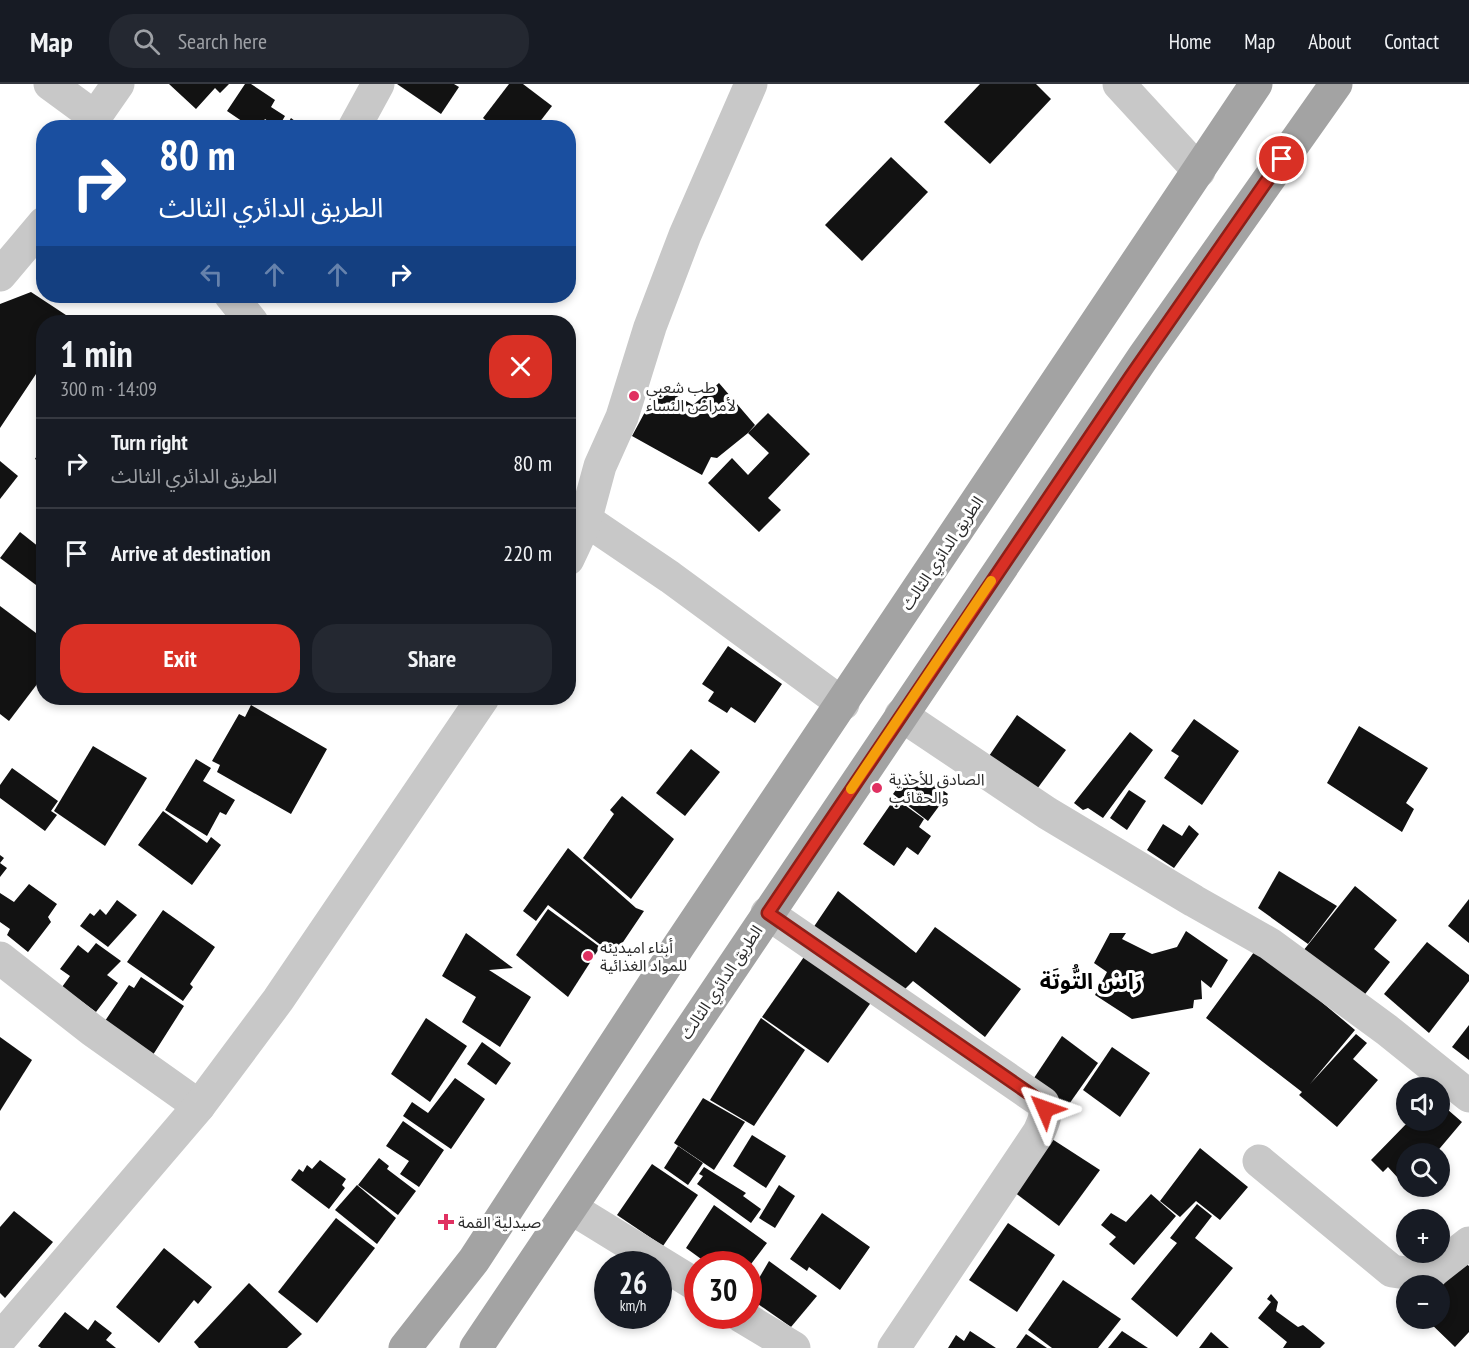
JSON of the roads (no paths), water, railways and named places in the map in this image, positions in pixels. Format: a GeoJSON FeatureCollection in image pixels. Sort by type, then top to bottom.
{"type":"FeatureCollection","features":[{"type":"Feature","properties":{"kind":"main road","name":"الطريق الدائري الثالث"},"geometry":{"type":"LineString","coordinates":[[405,1348],[474,1260],[678,946],[843,704],[1256,84]]}},
{"type":"Feature","properties":{"kind":"main road","name":"الطريق الدائري الثالث"},"geometry":{"type":"LineString","coordinates":[[476,1348],[1150,347],[1336,84]]}},
{"type":"Feature","properties":{"kind":"street"},"geometry":{"type":"LineString","coordinates":[[50,84],[93,120]]}},
{"type":"Feature","properties":{"kind":"street"},"geometry":{"type":"LineString","coordinates":[[96,120],[118,84]]}},
{"type":"Feature","properties":{"kind":"street"},"geometry":{"type":"LineString","coordinates":[[358,120],[378,84]]}},
{"type":"Feature","properties":{"kind":"street"},"geometry":{"type":"LineString","coordinates":[[576,536],[600,466],[622,417],[650,327],[685,235],[751,84]]}},
{"type":"Feature","properties":{"kind":"street"},"geometry":{"type":"LineString","coordinates":[[1119,84],[1198,171]]}},
{"type":"Feature","properties":{"kind":"street"},"geometry":{"type":"LineString","coordinates":[[0,275],[36,232]]}},
{"type":"Feature","properties":{"kind":"street"},"geometry":{"type":"LineString","coordinates":[[576,539],[670,577],[843,704]]}},
{"type":"Feature","properties":{"kind":"street"},"geometry":{"type":"LineString","coordinates":[[0,1339],[199,1106],[278,1000],[478,705]]}},
{"type":"Feature","properties":{"kind":"street"},"geometry":{"type":"LineString","coordinates":[[901,715],[1047,813],[1270,944],[1387,1030],[1469,1096]]}},
{"type":"Feature","properties":{"kind":"street"},"geometry":{"type":"LineString","coordinates":[[768,913],[1034,1096],[1043,1103],[1045,1109],[1046,1117],[1039,1132],[894,1348]]}},
{"type":"Feature","properties":{"kind":"street"},"geometry":{"type":"LineString","coordinates":[[0,958],[92,1030],[199,1106]]}},
{"type":"Feature","properties":{"kind":"street"},"geometry":{"type":"LineString","coordinates":[[1259,1161],[1392,1271],[1420,1275],[1432,1272],[1469,1243]]}},
{"type":"Feature","properties":{"kind":"street"},"geometry":{"type":"LineString","coordinates":[[571,1208],[684,1277]]}},
{"type":"Feature","properties":{"kind":"street"},"geometry":{"type":"LineString","coordinates":[[762,1329],[794,1348]]}},
{"type":"Feature","properties":{"kind":"place","name":"طب شعبي لأمراض النساء"},"geometry":{"type":"Point","coordinates":[634,396]}},
{"type":"Feature","properties":{"kind":"place","name":"الصادق للأحذية والحقائب"},"geometry":{"type":"Point","coordinates":[877,788]}},
{"type":"Feature","properties":{"kind":"place","name":"أبناء اميدينه للمواد الغذائية"},"geometry":{"type":"Point","coordinates":[588,956]}},
{"type":"Feature","properties":{"kind":"place","name":"صيدلية القمة"},"geometry":{"type":"Point","coordinates":[446,1222]}},
{"type":"Feature","properties":{"kind":"district","name":"رَاسْ التُّوتَة"},"geometry":{"type":"Point","coordinates":[1091,981]}}]}
